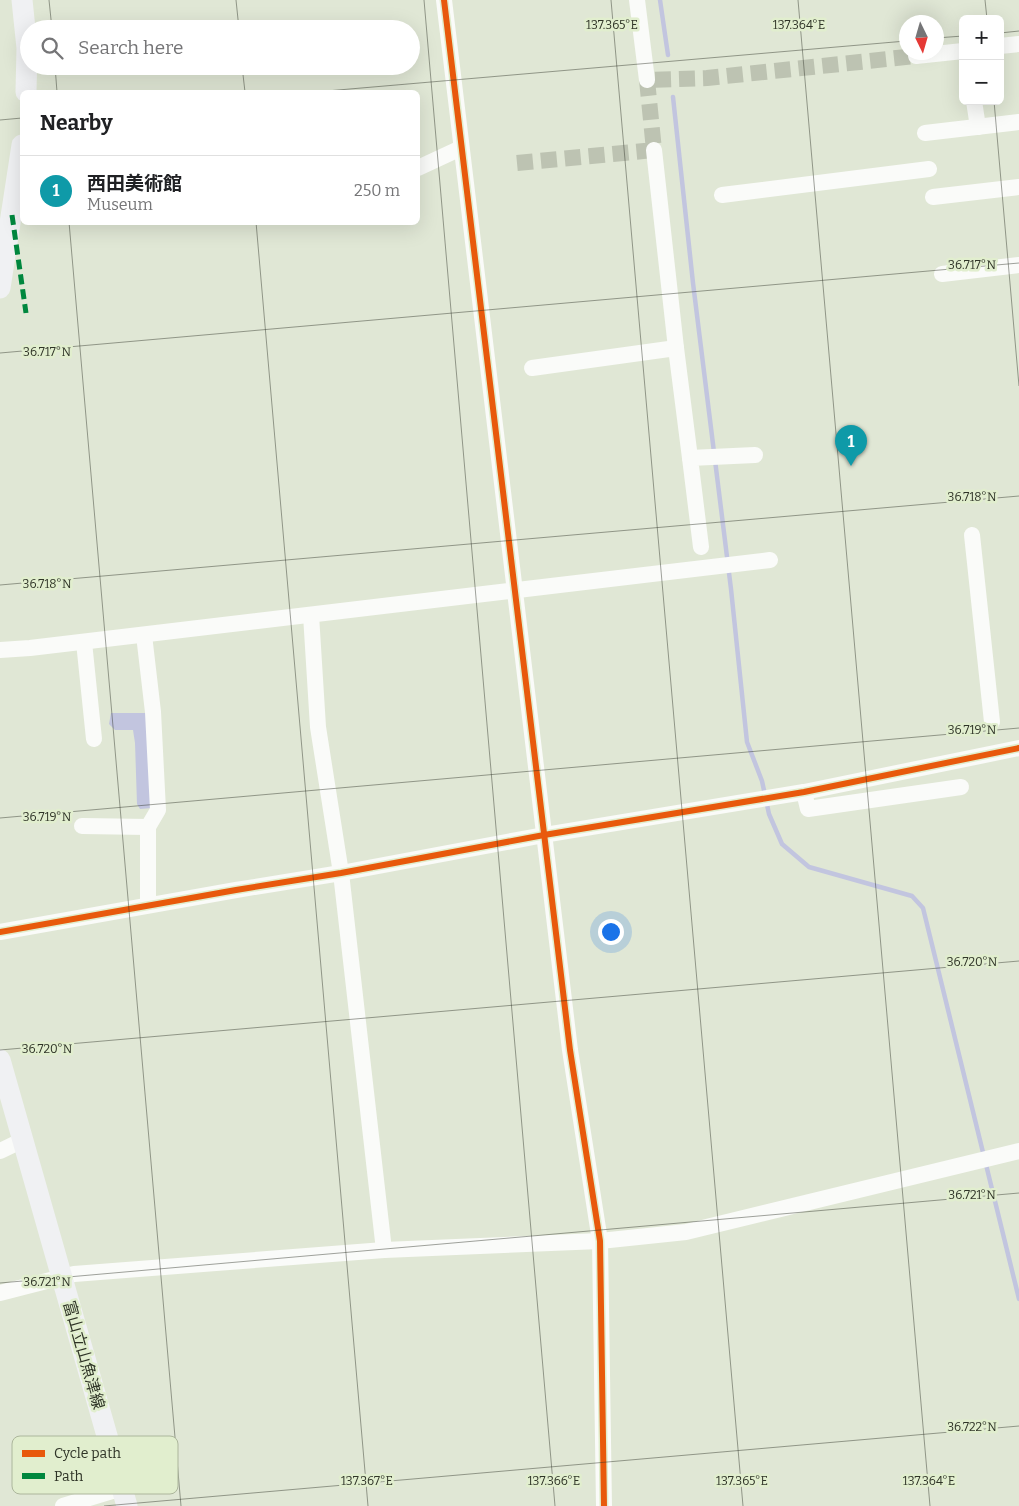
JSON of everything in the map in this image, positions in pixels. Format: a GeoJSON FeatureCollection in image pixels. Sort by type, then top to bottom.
{"type":"FeatureCollection","features":[{"type":"Feature","properties":{"kind":"main road"},"geometry":{"type":"LineString","coordinates":[[22,0],[24,20]]}},
{"type":"Feature","properties":{"kind":"main road"},"geometry":{"type":"LineString","coordinates":[[26,90],[27,75]]}},
{"type":"Feature","properties":{"kind":"main road"},"geometry":{"type":"LineString","coordinates":[[0,288],[20,158]]}},
{"type":"Feature","properties":{"kind":"main road","name":"富山立山魚津線"},"geometry":{"type":"LineString","coordinates":[[0,1060],[107,1436]]}},
{"type":"Feature","properties":{"kind":"street"},"geometry":{"type":"LineString","coordinates":[[444,0],[570,1050],[600,1241],[604,1506]]}},
{"type":"Feature","properties":{"kind":"street"},"geometry":{"type":"LineString","coordinates":[[637,0],[647,80]]}},
{"type":"Feature","properties":{"kind":"street"},"geometry":{"type":"LineString","coordinates":[[1004,46],[1019,44]]}},
{"type":"Feature","properties":{"kind":"street"},"geometry":{"type":"LineString","coordinates":[[944,53],[959,51]]}},
{"type":"Feature","properties":{"kind":"street"},"geometry":{"type":"LineString","coordinates":[[975,105],[978,127]]}},
{"type":"Feature","properties":{"kind":"street"},"geometry":{"type":"LineString","coordinates":[[925,133],[1019,122]]}},
{"type":"Feature","properties":{"kind":"street"},"geometry":{"type":"LineString","coordinates":[[420,167],[461,148]]}},
{"type":"Feature","properties":{"kind":"street"},"geometry":{"type":"LineString","coordinates":[[654,150],[701,547]]}},
{"type":"Feature","properties":{"kind":"street"},"geometry":{"type":"LineString","coordinates":[[722,195],[929,169]]}},
{"type":"Feature","properties":{"kind":"street"},"geometry":{"type":"LineString","coordinates":[[933,197],[1019,187]]}},
{"type":"Feature","properties":{"kind":"street"},"geometry":{"type":"LineString","coordinates":[[942,274],[1019,265]]}},
{"type":"Feature","properties":{"kind":"street"},"geometry":{"type":"LineString","coordinates":[[532,368],[676,348]]}},
{"type":"Feature","properties":{"kind":"street"},"geometry":{"type":"LineString","coordinates":[[690,458],[755,455]]}},
{"type":"Feature","properties":{"kind":"street"},"geometry":{"type":"LineString","coordinates":[[972,535],[992,722]]}},
{"type":"Feature","properties":{"kind":"street"},"geometry":{"type":"LineString","coordinates":[[0,650],[144,635],[770,560]]}},
{"type":"Feature","properties":{"kind":"street"},"geometry":{"type":"LineString","coordinates":[[311,615],[318,727],[341,873],[384,1250]]}},
{"type":"Feature","properties":{"kind":"street"},"geometry":{"type":"LineString","coordinates":[[144,635],[153,712],[158,810],[148,827],[148,905]]}},
{"type":"Feature","properties":{"kind":"street"},"geometry":{"type":"LineString","coordinates":[[84,642],[94,739]]}},
{"type":"Feature","properties":{"kind":"street"},"geometry":{"type":"LineString","coordinates":[[0,932],[341,873],[544,835],[804,792],[1019,748]]}},
{"type":"Feature","properties":{"kind":"street"},"geometry":{"type":"LineString","coordinates":[[804,792],[808,809],[961,787]]}},
{"type":"Feature","properties":{"kind":"street"},"geometry":{"type":"LineString","coordinates":[[82,826],[148,827]]}},
{"type":"Feature","properties":{"kind":"street"},"geometry":{"type":"LineString","coordinates":[[0,1151],[23,1140]]}},
{"type":"Feature","properties":{"kind":"street"},"geometry":{"type":"LineString","coordinates":[[0,1292],[74,1274],[384,1250],[600,1241],[686,1232],[1019,1151]]}},
{"type":"Feature","properties":{"kind":"street"},"geometry":{"type":"LineString","coordinates":[[63,1506],[124,1497]]}},
{"type":"Feature","properties":{"kind":"water"},"geometry":{"type":"Polygon","coordinates":[[[111,713],[148,713],[152,808],[140,809],[137,804],[133,730],[115,730],[109,724],[111,713]]]}},
{"type":"Feature","properties":{"kind":"waterway"},"geometry":{"type":"LineString","coordinates":[[660,0],[668,55]]}},
{"type":"Feature","properties":{"kind":"waterway"},"geometry":{"type":"LineString","coordinates":[[673,97],[693,283],[731,589],[747,742],[762,781],[769,814],[782,844],[809,867],[912,896],[923,908],[1019,1299]]}},
{"type":"Feature","properties":{"kind":"tunnel"},"geometry":{"type":"LineString","coordinates":[[517,163],[654,150],[647,80],[707,78],[899,58]]}},
{"type":"Feature","properties":{"kind":"marked path"},"geometry":{"type":"LineString","coordinates":[[12,215],[26,313]]}},
{"type":"Feature","properties":{"kind":"cycle path"},"geometry":{"type":"LineString","coordinates":[[444,0],[570,1050],[600,1241],[604,1506]]}},
{"type":"Feature","properties":{"kind":"cycle path"},"geometry":{"type":"LineString","coordinates":[[0,932],[341,873],[544,835],[804,792],[1019,748]]}},
{"type":"Feature","properties":{"kind":"place","name":"西田美術館"},"geometry":{"type":"Point","coordinates":[851,466]}}]}
